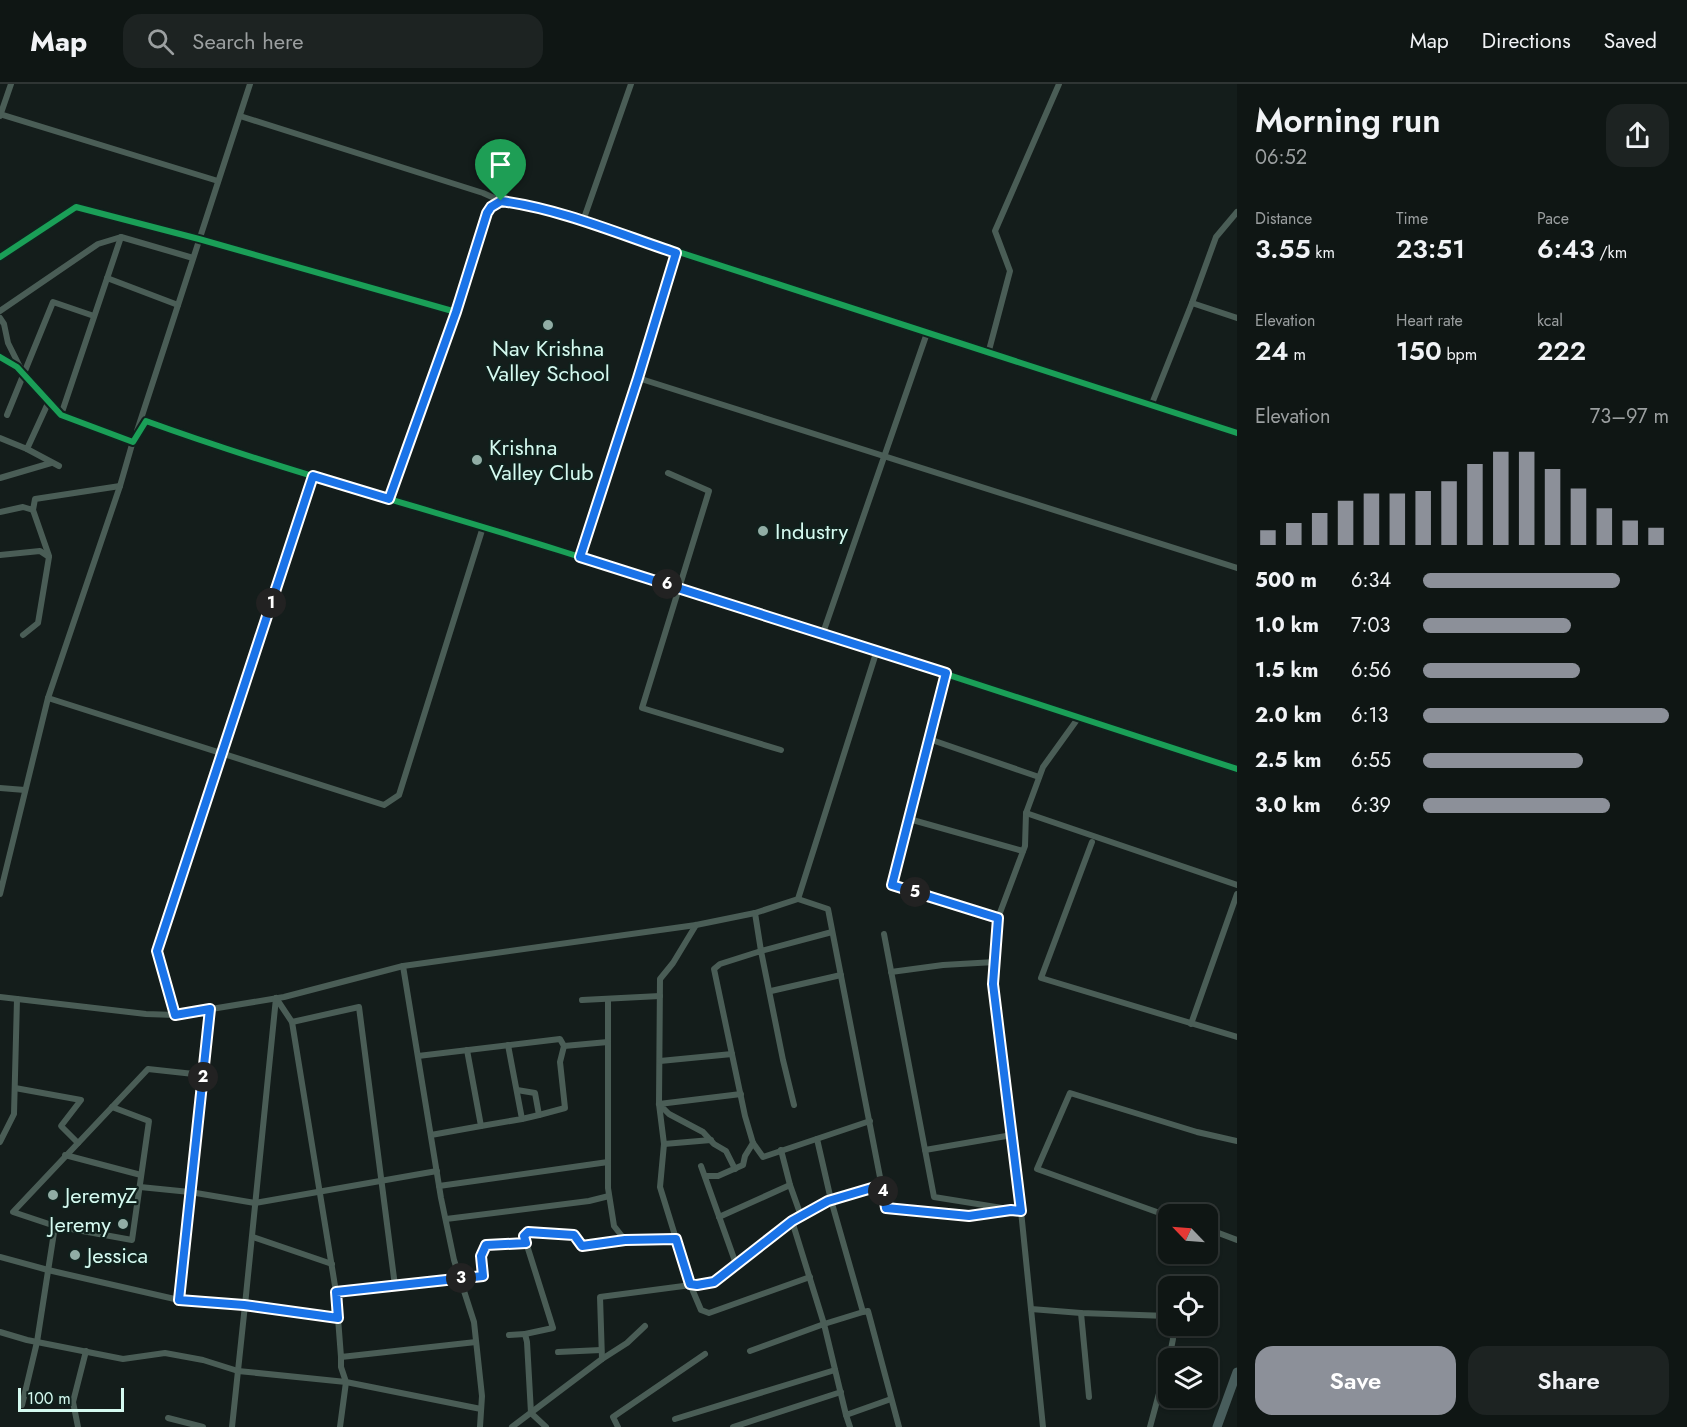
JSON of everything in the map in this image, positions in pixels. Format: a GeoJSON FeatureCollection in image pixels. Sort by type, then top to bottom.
{"type":"FeatureCollection","features":[{"type":"Feature","properties":{"kind":"main road"},"geometry":{"type":"LineString","coordinates":[[1217,1427],[1233,1395],[1237,1372]]}},
{"type":"Feature","properties":{"kind":"street"},"geometry":{"type":"LineString","coordinates":[[11,84],[0,115],[219,181]]}},
{"type":"Feature","properties":{"kind":"street"},"geometry":{"type":"LineString","coordinates":[[0,894],[48,698],[120,486],[250,84]]}},
{"type":"Feature","properties":{"kind":"street"},"geometry":{"type":"LineString","coordinates":[[583,221],[631,84]]}},
{"type":"Feature","properties":{"kind":"street"},"geometry":{"type":"LineString","coordinates":[[988,354],[1010,271],[996,231],[1059,84]]}},
{"type":"Feature","properties":{"kind":"street"},"geometry":{"type":"LineString","coordinates":[[240,116],[483,193],[501,201],[583,221],[1237,434]]}},
{"type":"Feature","properties":{"kind":"street"},"geometry":{"type":"LineString","coordinates":[[389,499],[456,312],[487,213],[491,207],[501,201]]}},
{"type":"Feature","properties":{"kind":"street"},"geometry":{"type":"LineString","coordinates":[[0,257],[76,207],[200,239],[456,312]]}},
{"type":"Feature","properties":{"kind":"street"},"geometry":{"type":"LineString","coordinates":[[1151,406],[1216,237],[1237,212]]}},
{"type":"Feature","properties":{"kind":"street"},"geometry":{"type":"LineString","coordinates":[[0,311],[98,244],[121,237],[193,258]]}},
{"type":"Feature","properties":{"kind":"street"},"geometry":{"type":"LineString","coordinates":[[61,415],[121,237]]}},
{"type":"Feature","properties":{"kind":"street"},"geometry":{"type":"LineString","coordinates":[[580,557],[676,253]]}},
{"type":"Feature","properties":{"kind":"street"},"geometry":{"type":"LineString","coordinates":[[107,278],[178,305]]}},
{"type":"Feature","properties":{"kind":"street"},"geometry":{"type":"LineString","coordinates":[[7,415],[22,372],[53,302],[94,316]]}},
{"type":"Feature","properties":{"kind":"street"},"geometry":{"type":"LineString","coordinates":[[1192,303],[1237,318]]}},
{"type":"Feature","properties":{"kind":"street"},"geometry":{"type":"LineString","coordinates":[[0,318],[22,372]]}},
{"type":"Feature","properties":{"kind":"street"},"geometry":{"type":"LineString","coordinates":[[823,633],[927,333]]}},
{"type":"Feature","properties":{"kind":"street"},"geometry":{"type":"LineString","coordinates":[[0,357],[22,372],[61,415],[133,442]]}},
{"type":"Feature","properties":{"kind":"street"},"geometry":{"type":"LineString","coordinates":[[638,378],[1237,568]]}},
{"type":"Feature","properties":{"kind":"street"},"geometry":{"type":"LineString","coordinates":[[27,449],[49,401]]}},
{"type":"Feature","properties":{"kind":"street"},"geometry":{"type":"LineString","coordinates":[[133,442],[146,421],[225,450],[483,526],[877,650],[1237,769]]}},
{"type":"Feature","properties":{"kind":"street"},"geometry":{"type":"LineString","coordinates":[[0,438],[59,466]]}},
{"type":"Feature","properties":{"kind":"street"},"geometry":{"type":"LineString","coordinates":[[0,478],[51,463]]}},
{"type":"Feature","properties":{"kind":"street"},"geometry":{"type":"LineString","coordinates":[[668,472],[709,491],[642,708],[781,750]]}},
{"type":"Feature","properties":{"kind":"street"},"geometry":{"type":"LineString","coordinates":[[175,1015],[157,951],[313,476]]}},
{"type":"Feature","properties":{"kind":"street"},"geometry":{"type":"LineString","coordinates":[[23,634],[38,623],[50,556],[33,510],[35,499],[120,486]]}},
{"type":"Feature","properties":{"kind":"street"},"geometry":{"type":"LineString","coordinates":[[0,512],[23,507],[33,510]]}},
{"type":"Feature","properties":{"kind":"street"},"geometry":{"type":"LineString","coordinates":[[48,698],[384,805],[399,795],[483,526]]}},
{"type":"Feature","properties":{"kind":"street"},"geometry":{"type":"LineString","coordinates":[[0,555],[40,551],[50,556]]}},
{"type":"Feature","properties":{"kind":"street"},"geometry":{"type":"LineString","coordinates":[[798,899],[877,650]]}},
{"type":"Feature","properties":{"kind":"street"},"geometry":{"type":"LineString","coordinates":[[946,673],[892,885],[998,918]]}},
{"type":"Feature","properties":{"kind":"street"},"geometry":{"type":"LineString","coordinates":[[1043,1427],[1021,1211],[993,984],[998,918],[1025,846],[1026,813],[1043,767],[1079,717]]}},
{"type":"Feature","properties":{"kind":"street"},"geometry":{"type":"LineString","coordinates":[[929,740],[1039,777]]}},
{"type":"Feature","properties":{"kind":"street"},"geometry":{"type":"LineString","coordinates":[[0,788],[25,790]]}},
{"type":"Feature","properties":{"kind":"street"},"geometry":{"type":"LineString","coordinates":[[1026,813],[1237,885]]}},
{"type":"Feature","properties":{"kind":"street"},"geometry":{"type":"LineString","coordinates":[[909,819],[1023,851]]}},
{"type":"Feature","properties":{"kind":"street"},"geometry":{"type":"LineString","coordinates":[[1092,842],[1041,978],[1237,1037]]}},
{"type":"Feature","properties":{"kind":"street"},"geometry":{"type":"LineString","coordinates":[[1191,1024],[1237,894]]}},
{"type":"Feature","properties":{"kind":"street"},"geometry":{"type":"LineString","coordinates":[[0,997],[146,1014],[175,1015],[276,998],[403,966],[696,925],[755,913],[798,899],[828,909],[886,1208],[969,1216],[1011,1210]]}},
{"type":"Feature","properties":{"kind":"street"},"geometry":{"type":"LineString","coordinates":[[755,913],[783,1060],[794,1105]]}},
{"type":"Feature","properties":{"kind":"street"},"geometry":{"type":"LineString","coordinates":[[696,925],[673,963],[660,979],[659,1104],[664,1144],[660,1186],[690,1284],[701,1310],[709,1313],[810,1277]]}},
{"type":"Feature","properties":{"kind":"street"},"geometry":{"type":"LineString","coordinates":[[832,932],[761,951],[720,964],[714,969],[753,1143],[763,1157],[870,1121]]}},
{"type":"Feature","properties":{"kind":"street"},"geometry":{"type":"LineString","coordinates":[[884,934],[934,1197],[1021,1211]]}},
{"type":"Feature","properties":{"kind":"street"},"geometry":{"type":"LineString","coordinates":[[891,972],[943,965],[995,962]]}},
{"type":"Feature","properties":{"kind":"street"},"geometry":{"type":"LineString","coordinates":[[403,966],[439,1186],[454,1260],[474,1322],[482,1396],[480,1427]]}},
{"type":"Feature","properties":{"kind":"street"},"geometry":{"type":"LineString","coordinates":[[771,992],[841,975]]}},
{"type":"Feature","properties":{"kind":"street"},"geometry":{"type":"LineString","coordinates":[[582,1000],[660,996]]}},
{"type":"Feature","properties":{"kind":"street"},"geometry":{"type":"LineString","coordinates":[[276,998],[292,1022],[332,1264],[341,1367],[346,1382],[340,1427]]}},
{"type":"Feature","properties":{"kind":"street"},"geometry":{"type":"LineString","coordinates":[[232,1427],[276,998]]}},
{"type":"Feature","properties":{"kind":"street"},"geometry":{"type":"LineString","coordinates":[[0,1142],[3,1127],[14,1114],[17,999]]}},
{"type":"Feature","properties":{"kind":"street"},"geometry":{"type":"LineString","coordinates":[[608,1000],[609,1196],[614,1226],[625,1240]]}},
{"type":"Feature","properties":{"kind":"street"},"geometry":{"type":"LineString","coordinates":[[292,1022],[359,1007],[395,1286]]}},
{"type":"Feature","properties":{"kind":"street"},"geometry":{"type":"LineString","coordinates":[[179,1300],[210,1009]]}},
{"type":"Feature","properties":{"kind":"street"},"geometry":{"type":"LineString","coordinates":[[418,1056],[560,1039],[564,1046],[560,1062],[565,1108],[522,1119],[431,1135]]}},
{"type":"Feature","properties":{"kind":"street"},"geometry":{"type":"LineString","coordinates":[[564,1046],[608,1042]]}},
{"type":"Feature","properties":{"kind":"street"},"geometry":{"type":"LineString","coordinates":[[508,1045],[522,1119]]}},
{"type":"Feature","properties":{"kind":"street"},"geometry":{"type":"LineString","coordinates":[[467,1050],[481,1126]]}},
{"type":"Feature","properties":{"kind":"street"},"geometry":{"type":"LineString","coordinates":[[660,1061],[732,1054]]}},
{"type":"Feature","properties":{"kind":"street"},"geometry":{"type":"LineString","coordinates":[[112,1107],[149,1121],[132,1240],[55,1226],[13,1212],[65,1155],[148,1069],[203,1075]]}},
{"type":"Feature","properties":{"kind":"street"},"geometry":{"type":"LineString","coordinates":[[15,1088],[81,1100],[61,1126],[78,1143]]}},
{"type":"Feature","properties":{"kind":"street"},"geometry":{"type":"LineString","coordinates":[[517,1090],[535,1093],[539,1115]]}},
{"type":"Feature","properties":{"kind":"street"},"geometry":{"type":"LineString","coordinates":[[1158,1211],[1037,1169],[1070,1093],[1197,1132],[1237,1140]]}},
{"type":"Feature","properties":{"kind":"street"},"geometry":{"type":"LineString","coordinates":[[659,1104],[741,1094]]}},
{"type":"Feature","properties":{"kind":"street"},"geometry":{"type":"LineString","coordinates":[[659,1104],[669,1114],[703,1132],[726,1151],[735,1169]]}},
{"type":"Feature","properties":{"kind":"street"},"geometry":{"type":"LineString","coordinates":[[925,1150],[1012,1135]]}},
{"type":"Feature","properties":{"kind":"street"},"geometry":{"type":"LineString","coordinates":[[817,1139],[831,1200],[863,1312]]}},
{"type":"Feature","properties":{"kind":"street"},"geometry":{"type":"LineString","coordinates":[[664,1144],[711,1140]]}},
{"type":"Feature","properties":{"kind":"street"},"geometry":{"type":"LineString","coordinates":[[705,1176],[718,1176],[743,1165],[745,1156],[753,1143]]}},
{"type":"Feature","properties":{"kind":"street"},"geometry":{"type":"LineString","coordinates":[[781,1150],[801,1216]]}},
{"type":"Feature","properties":{"kind":"street"},"geometry":{"type":"LineString","coordinates":[[65,1155],[141,1175]]}},
{"type":"Feature","properties":{"kind":"street"},"geometry":{"type":"LineString","coordinates":[[439,1186],[608,1162]]}},
{"type":"Feature","properties":{"kind":"street"},"geometry":{"type":"LineString","coordinates":[[701,1166],[736,1264]]}},
{"type":"Feature","properties":{"kind":"street"},"geometry":{"type":"LineString","coordinates":[[140,1187],[190,1192],[255,1203],[437,1171]]}},
{"type":"Feature","properties":{"kind":"street"},"geometry":{"type":"LineString","coordinates":[[719,1217],[790,1185]]}},
{"type":"Feature","properties":{"kind":"street"},"geometry":{"type":"LineString","coordinates":[[602,1359],[600,1297],[714,1282],[792,1221],[831,1200],[882,1185]]}},
{"type":"Feature","properties":{"kind":"street"},"geometry":{"type":"LineString","coordinates":[[446,1219],[589,1201],[609,1196]]}},
{"type":"Feature","properties":{"kind":"street"},"geometry":{"type":"LineString","coordinates":[[792,1221],[824,1324],[850,1427]]}},
{"type":"Feature","properties":{"kind":"street"},"geometry":{"type":"LineString","coordinates":[[22,1406],[37,1342],[55,1226]]}},
{"type":"Feature","properties":{"kind":"street"},"geometry":{"type":"LineString","coordinates":[[509,1335],[553,1328],[524,1236],[528,1232],[574,1235],[582,1246],[625,1240],[676,1239]]}},
{"type":"Feature","properties":{"kind":"street"},"geometry":{"type":"LineString","coordinates":[[1218,1233],[1237,1240]]}},
{"type":"Feature","properties":{"kind":"street"},"geometry":{"type":"LineString","coordinates":[[253,1237],[332,1264]]}},
{"type":"Feature","properties":{"kind":"street"},"geometry":{"type":"LineString","coordinates":[[336,1292],[483,1276],[481,1256],[486,1245],[526,1243]]}},
{"type":"Feature","properties":{"kind":"street"},"geometry":{"type":"LineString","coordinates":[[0,1257],[179,1300],[244,1305],[338,1318]]}},
{"type":"Feature","properties":{"kind":"street"},"geometry":{"type":"LineString","coordinates":[[1031,1309],[1158,1316]]}},
{"type":"Feature","properties":{"kind":"street"},"geometry":{"type":"LineString","coordinates":[[750,1351],[824,1324],[868,1311],[899,1427]]}},
{"type":"Feature","properties":{"kind":"street"},"geometry":{"type":"LineString","coordinates":[[1081,1313],[1089,1397]]}},
{"type":"Feature","properties":{"kind":"street"},"geometry":{"type":"LineString","coordinates":[[512,1427],[602,1359],[627,1343],[645,1326]]}},
{"type":"Feature","properties":{"kind":"street"},"geometry":{"type":"LineString","coordinates":[[0,1332],[37,1342],[123,1359],[165,1353],[203,1360],[238,1371],[346,1382],[481,1409]]}},
{"type":"Feature","properties":{"kind":"street"},"geometry":{"type":"LineString","coordinates":[[525,1334],[531,1413],[546,1427]]}},
{"type":"Feature","properties":{"kind":"street"},"geometry":{"type":"LineString","coordinates":[[340,1357],[476,1342]]}},
{"type":"Feature","properties":{"kind":"street"},"geometry":{"type":"LineString","coordinates":[[558,1352],[602,1350]]}},
{"type":"Feature","properties":{"kind":"street"},"geometry":{"type":"LineString","coordinates":[[78,1427],[73,1402],[86,1351]]}},
{"type":"Feature","properties":{"kind":"street"},"geometry":{"type":"LineString","coordinates":[[618,1427],[613,1417],[705,1354]]}},
{"type":"Feature","properties":{"kind":"street"},"geometry":{"type":"LineString","coordinates":[[675,1419],[835,1370]]}},
{"type":"Feature","properties":{"kind":"street"},"geometry":{"type":"LineString","coordinates":[[733,1427],[841,1392]]}},
{"type":"Feature","properties":{"kind":"street"},"geometry":{"type":"LineString","coordinates":[[1150,1427],[1158,1399]]}},
{"type":"Feature","properties":{"kind":"street"},"geometry":{"type":"LineString","coordinates":[[846,1415],[891,1400]]}},
{"type":"Feature","properties":{"kind":"street"},"geometry":{"type":"LineString","coordinates":[[168,1418],[203,1427]]}},
{"type":"Feature","properties":{"kind":"cycle path"},"geometry":{"type":"LineString","coordinates":[[0,257],[76,207],[199,239],[456,312],[487,213],[491,207],[501,201],[529,205],[583,221],[1237,433]]}},
{"type":"Feature","properties":{"kind":"cycle path"},"geometry":{"type":"LineString","coordinates":[[0,357],[17,367],[61,415],[133,442],[146,421],[300,472],[506,534],[983,685],[1237,769]]}},
{"type":"Feature","properties":{"kind":"place","name":"Nav Krishna Valley School"},"geometry":{"type":"Point","coordinates":[548,325]}},
{"type":"Feature","properties":{"kind":"place","name":"Krishna Valley Club"},"geometry":{"type":"Point","coordinates":[477,460]}},
{"type":"Feature","properties":{"kind":"place","name":"Industry"},"geometry":{"type":"Point","coordinates":[763,531]}},
{"type":"Feature","properties":{"kind":"place","name":"JeremyZ"},"geometry":{"type":"Point","coordinates":[53,1195]}},
{"type":"Feature","properties":{"kind":"place","name":"Jeremy"},"geometry":{"type":"Point","coordinates":[123,1224]}},
{"type":"Feature","properties":{"kind":"place","name":"Jessica"},"geometry":{"type":"Point","coordinates":[75,1255]}},
{"type":"Feature","properties":{"kind":"route"},"geometry":{"type":"LineString","coordinates":[[501,201],[514,202],[583,221],[676,253],[580,557],[946,673],[892,885],[998,918],[993,984],[1021,1211],[1011,1210],[969,1216],[886,1208],[882,1185],[828,1201],[792,1221],[714,1282],[697,1285],[690,1284],[676,1239],[625,1240],[582,1246],[574,1235],[528,1232],[524,1236],[526,1243],[486,1245],[481,1256],[483,1276],[336,1292],[338,1318],[244,1305],[179,1300],[210,1009],[175,1015],[157,951],[313,476],[389,499],[456,312],[487,213],[491,207],[501,201]]}}]}
